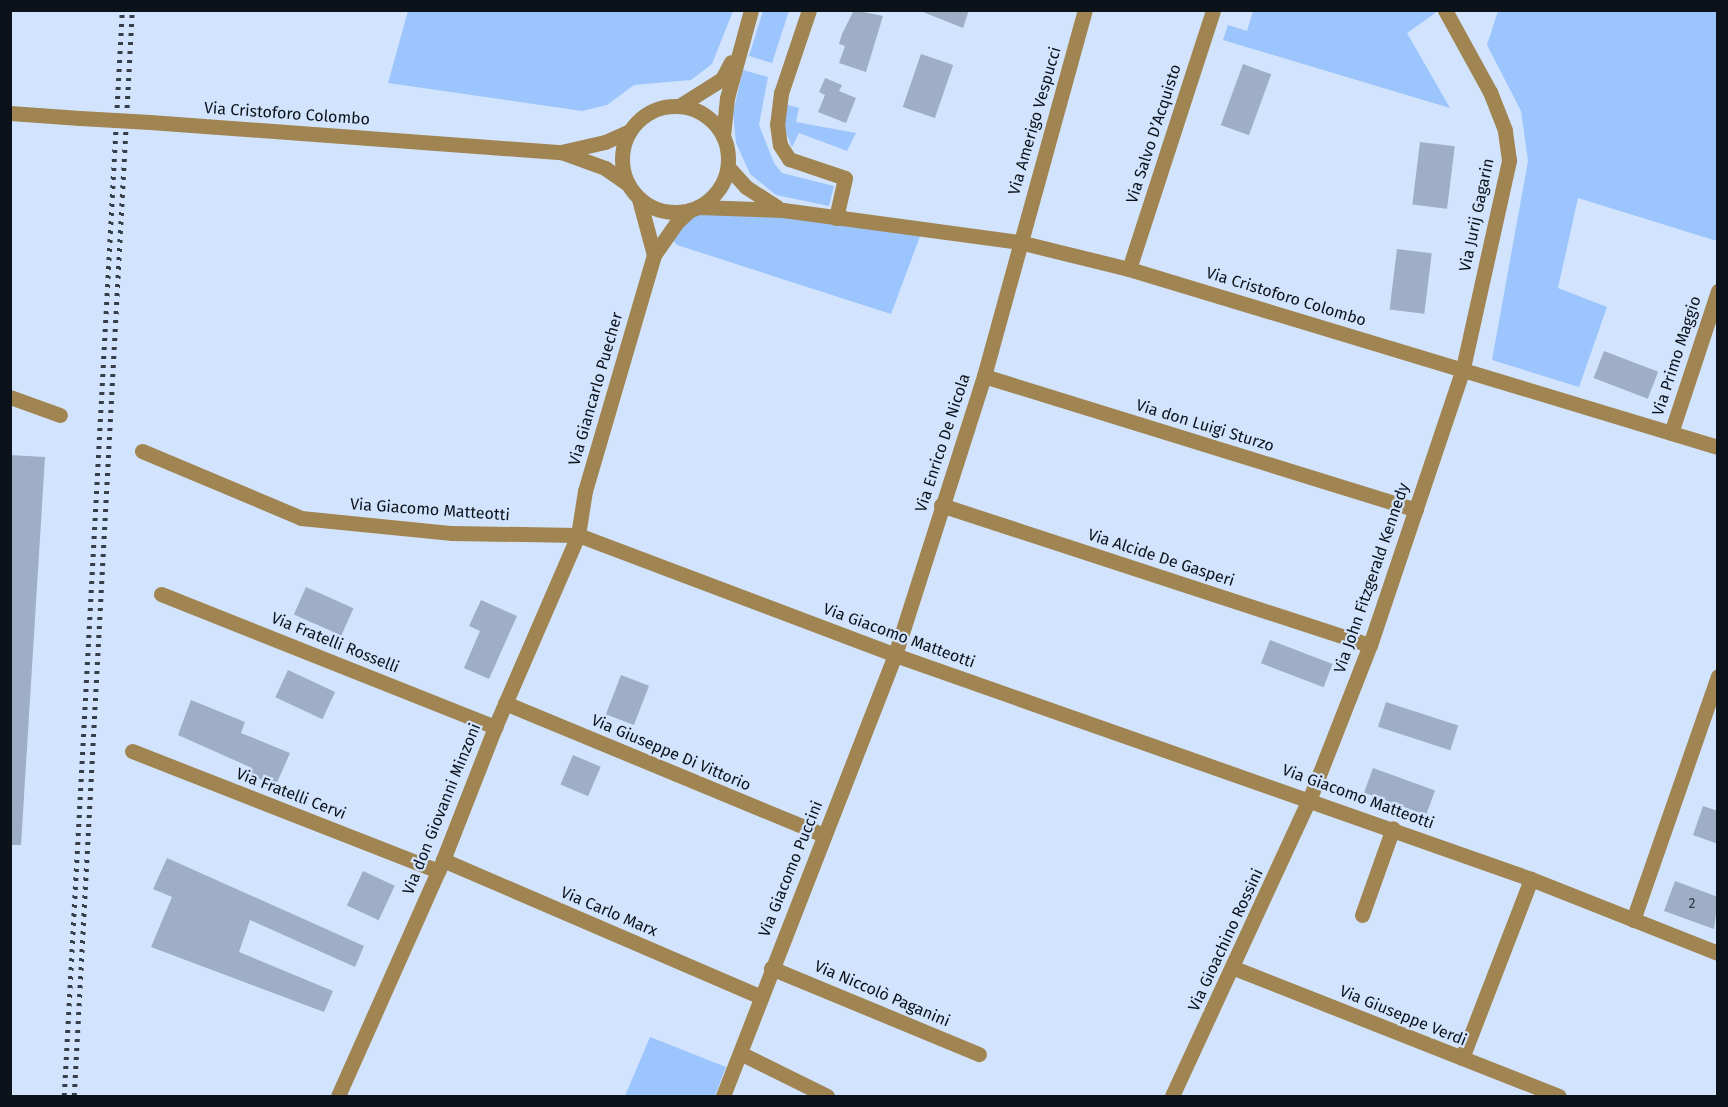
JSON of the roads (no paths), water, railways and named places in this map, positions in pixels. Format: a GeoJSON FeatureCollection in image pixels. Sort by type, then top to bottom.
{"type":"FeatureCollection","features":[{"type":"Feature","properties":{"kind":"street"},"geometry":{"type":"LineString","coordinates":[[639,199],[664,210],[694,208],[712,197],[728,167],[723,136],[727,98],[740,43],[751,10]]}},
{"type":"Feature","properties":{"kind":"street"},"geometry":{"type":"LineString","coordinates":[[809,10],[781,93],[777,124],[780,145],[789,159],[845,178],[836,218]]}},
{"type":"Feature","properties":{"kind":"street","name":"Via Amerigo Vespucci"},"geometry":{"type":"LineString","coordinates":[[1019,242],[1085,10]]}},
{"type":"Feature","properties":{"kind":"street","name":"Via Salvo D’Acquisto"},"geometry":{"type":"LineString","coordinates":[[1129,269],[1213,10]]}},
{"type":"Feature","properties":{"kind":"street","name":"Via Jurij Gagarin"},"geometry":{"type":"LineString","coordinates":[[1445,10],[1490,92],[1505,130],[1509,160],[1463,368]]}},
{"type":"Feature","properties":{"kind":"street"},"geometry":{"type":"LineString","coordinates":[[654,255],[639,199],[628,184],[622,157],[630,131],[651,113],[679,106],[722,79],[740,43]]}},
{"type":"Feature","properties":{"kind":"street"},"geometry":{"type":"LineString","coordinates":[[679,106],[705,115],[723,136]]}},
{"type":"Feature","properties":{"kind":"street","name":"Via Cristoforo Colombo"},"geometry":{"type":"LineString","coordinates":[[10,113],[561,152],[605,168],[628,184]]}},
{"type":"Feature","properties":{"kind":"street","name":"Via Cristoforo Colombo"},"geometry":{"type":"LineString","coordinates":[[561,152],[605,142],[630,131]]}},
{"type":"Feature","properties":{"kind":"street","name":"Via Cristoforo Colombo"},"geometry":{"type":"LineString","coordinates":[[728,167],[746,187],[783,210]]}},
{"type":"Feature","properties":{"kind":"street","name":"Via Cristoforo Colombo"},"geometry":{"type":"LineString","coordinates":[[694,208],[783,210],[1019,242],[1129,269],[1463,368],[1718,447]]}},
{"type":"Feature","properties":{"kind":"street","name":"Via Giancarlo Puecher"},"geometry":{"type":"LineString","coordinates":[[578,535],[585,492],[654,255],[677,222],[694,208]]}},
{"type":"Feature","properties":{"kind":"street","name":"Via Enrico De Nicola"},"geometry":{"type":"LineString","coordinates":[[895,655],[984,376],[1019,242]]}},
{"type":"Feature","properties":{"kind":"street","name":"Via Primo Maggio"},"geometry":{"type":"LineString","coordinates":[[1671,433],[1718,291]]}},
{"type":"Feature","properties":{"kind":"street","name":"Via John Fitzgerald Kennedy"},"geometry":{"type":"LineString","coordinates":[[1310,798],[1370,645],[1463,368]]}},
{"type":"Feature","properties":{"kind":"street","name":"Via don Luigi Sturzo"},"geometry":{"type":"LineString","coordinates":[[984,376],[1416,510]]}},
{"type":"Feature","properties":{"kind":"street"},"geometry":{"type":"LineString","coordinates":[[10,398],[60,415]]}},
{"type":"Feature","properties":{"kind":"street","name":"Via Giacomo Matteotti"},"geometry":{"type":"LineString","coordinates":[[142,451],[301,518],[452,533],[578,535],[895,655],[1393,828],[1531,879],[1718,953]]}},
{"type":"Feature","properties":{"kind":"street","name":"Via Alcide De Gasperi"},"geometry":{"type":"LineString","coordinates":[[941,505],[1370,645]]}},
{"type":"Feature","properties":{"kind":"street","name":"Via don Giovanni Minzoni"},"geometry":{"type":"LineString","coordinates":[[338,1096],[440,866],[495,726],[578,535]]}},
{"type":"Feature","properties":{"kind":"street","name":"Via Fratelli Rosselli"},"geometry":{"type":"LineString","coordinates":[[161,594],[495,726]]}},
{"type":"Feature","properties":{"kind":"street","name":"Via Giacomo Puccini"},"geometry":{"type":"LineString","coordinates":[[723,1096],[895,655]]}},
{"type":"Feature","properties":{"kind":"street"},"geometry":{"type":"LineString","coordinates":[[1633,920],[1718,676]]}},
{"type":"Feature","properties":{"kind":"street","name":"Via Giuseppe Di Vittorio"},"geometry":{"type":"LineString","coordinates":[[505,703],[824,835]]}},
{"type":"Feature","properties":{"kind":"street","name":"Via Fratelli Cervi"},"geometry":{"type":"LineString","coordinates":[[132,751],[440,866]]}},
{"type":"Feature","properties":{"kind":"street","name":"Via Gioachino Rossini"},"geometry":{"type":"LineString","coordinates":[[1172,1096],[1234,968],[1310,798]]}},
{"type":"Feature","properties":{"kind":"street"},"geometry":{"type":"LineString","coordinates":[[1362,915],[1393,828]]}},
{"type":"Feature","properties":{"kind":"street","name":"Via Carlo Marx"},"geometry":{"type":"LineString","coordinates":[[440,866],[761,997]]}},
{"type":"Feature","properties":{"kind":"street"},"geometry":{"type":"LineString","coordinates":[[1462,1058],[1531,879]]}},
{"type":"Feature","properties":{"kind":"street","name":"Via Niccolò Paganini"},"geometry":{"type":"LineString","coordinates":[[771,968],[979,1054]]}},
{"type":"Feature","properties":{"kind":"street","name":"Via Giuseppe Verdi"},"geometry":{"type":"LineString","coordinates":[[1234,968],[1559,1096]]}},
{"type":"Feature","properties":{"kind":"street"},"geometry":{"type":"LineString","coordinates":[[740,1053],[827,1096]]}},
{"type":"Feature","properties":{"kind":"railway"},"geometry":{"type":"LineString","coordinates":[[64,1096],[122,10]]}},
{"type":"Feature","properties":{"kind":"railway"},"geometry":{"type":"LineString","coordinates":[[74,1096],[132,10]]}}]}
